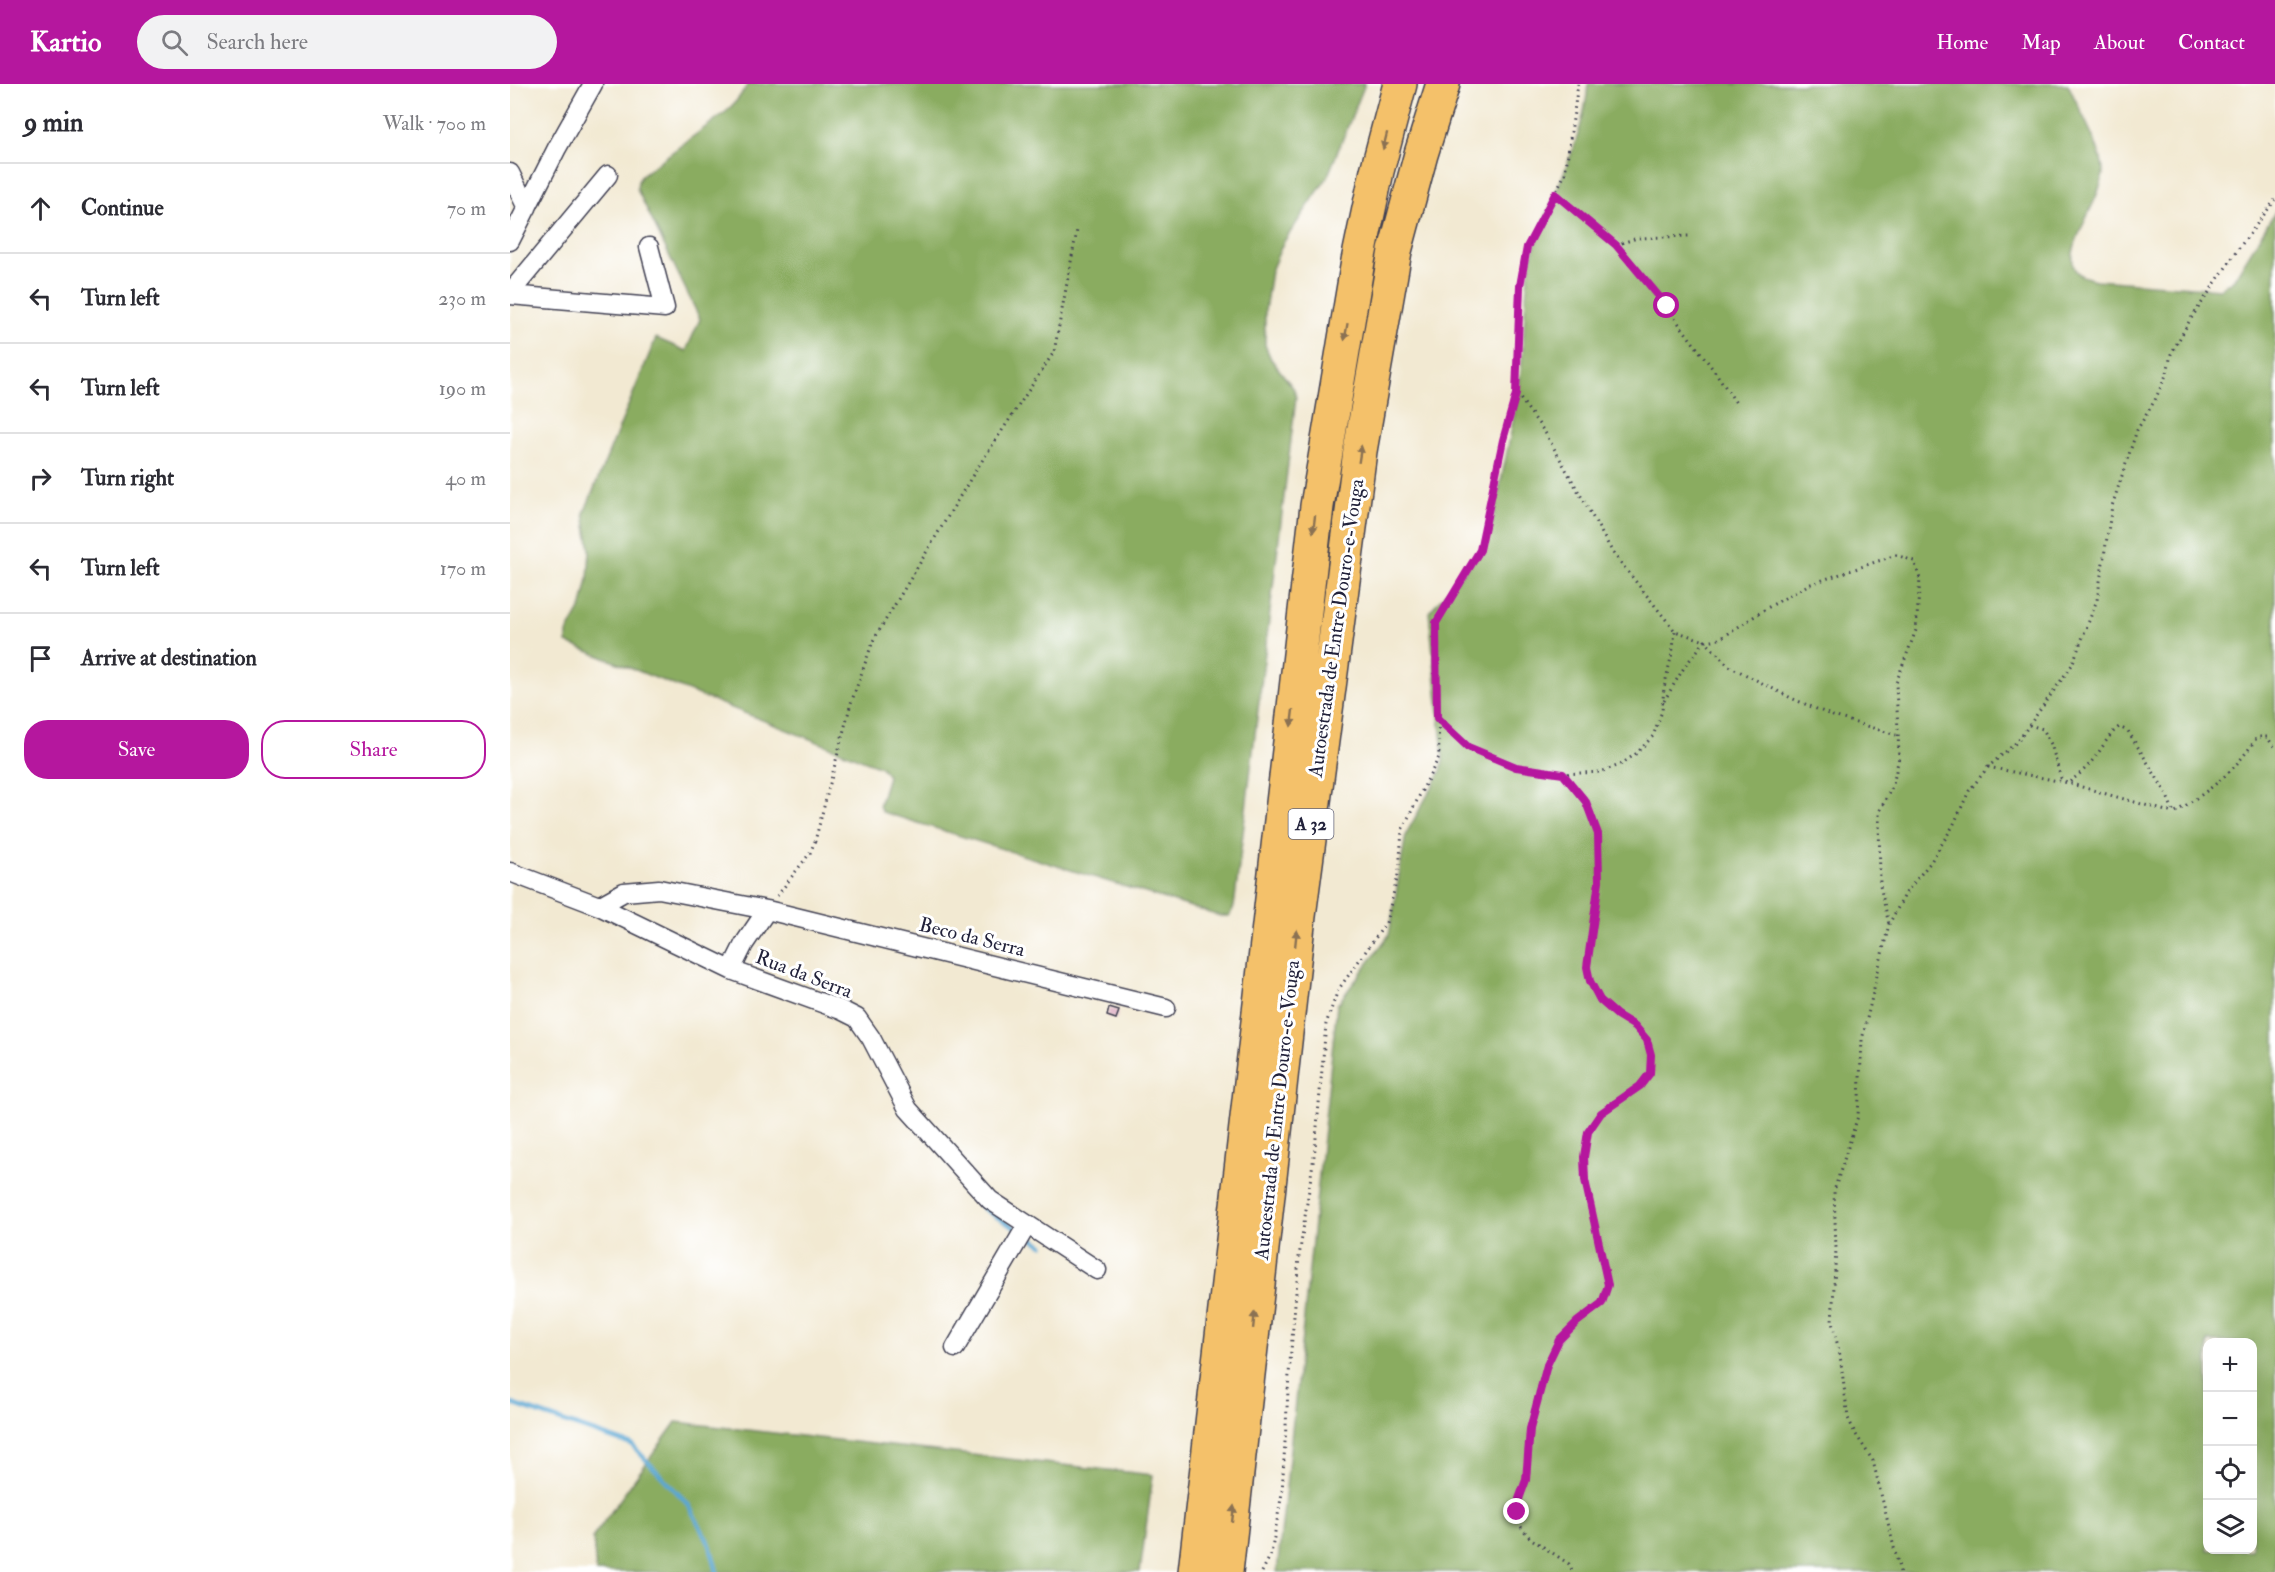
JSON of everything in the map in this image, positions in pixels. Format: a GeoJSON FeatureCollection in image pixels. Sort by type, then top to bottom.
{"type":"FeatureCollection","features":[{"type":"Feature","properties":{"kind":"highway","name":"Autoestrada de Entre Douro-e-Vouga"},"geometry":{"type":"LineString","coordinates":[[1195,1572],[1317,506],[1358,261],[1377,171],[1400,84]]}},
{"type":"Feature","properties":{"kind":"highway","name":"Autoestrada de Entre Douro-e-Vouga"},"geometry":{"type":"LineString","coordinates":[[1226,1572],[1299,916],[1360,451],[1395,251],[1421,154],[1443,84]]}},
{"type":"Feature","properties":{"kind":"street"},"geometry":{"type":"LineString","coordinates":[[510,242],[556,148],[593,84]]}},
{"type":"Feature","properties":{"kind":"street"},"geometry":{"type":"LineString","coordinates":[[510,172],[527,208]]}},
{"type":"Feature","properties":{"kind":"street"},"geometry":{"type":"LineString","coordinates":[[510,294],[608,175]]}},
{"type":"Feature","properties":{"kind":"street"},"geometry":{"type":"LineString","coordinates":[[510,294],[665,308],[649,247]]}},
{"type":"Feature","properties":{"kind":"street","name":"Rua da Serra"},"geometry":{"type":"LineString","coordinates":[[510,872],[599,906],[731,970],[857,1018],[871,1038],[908,1110],[990,1200],[1097,1270]]}},
{"type":"Feature","properties":{"kind":"street","name":"Beco da Serra"},"geometry":{"type":"LineString","coordinates":[[599,906],[624,892],[658,889],[767,910],[1166,1008]]}},
{"type":"Feature","properties":{"kind":"street"},"geometry":{"type":"LineString","coordinates":[[731,970],[744,944],[767,910]]}},
{"type":"Feature","properties":{"kind":"street"},"geometry":{"type":"LineString","coordinates":[[955,1348],[1027,1225]]}},
{"type":"Feature","properties":{"kind":"path"},"geometry":{"type":"LineString","coordinates":[[1262,1572],[1271,1554],[1282,1493],[1299,1257],[1315,1149],[1326,1024],[1338,990],[1386,923],[1400,871],[1402,830],[1439,757],[1436,623],[1480,550],[1503,440],[1516,394],[1520,286],[1527,247],[1565,174],[1578,84]]}},
{"type":"Feature","properties":{"kind":"path"},"geometry":{"type":"LineString","coordinates":[[1555,194],[1616,245],[1667,306],[1736,403]]}},
{"type":"Feature","properties":{"kind":"path"},"geometry":{"type":"LineString","coordinates":[[1900,1572],[1873,1461],[1848,1418],[1840,1355],[1832,1322],[1836,1249],[1834,1191],[1858,1116],[1862,1040],[1889,924],[1907,891],[1930,863],[1953,826],[1969,791],[1988,767],[2018,741],[2072,665],[2097,600],[2112,506],[2137,430],[2155,400],[2167,373],[2171,354],[2221,273],[2275,200]]}},
{"type":"Feature","properties":{"kind":"path"},"geometry":{"type":"LineString","coordinates":[[767,910],[810,853],[815,841],[851,703],[873,641],[974,473],[1054,352],[1077,230]]}},
{"type":"Feature","properties":{"kind":"path"},"geometry":{"type":"LineString","coordinates":[[1616,245],[1637,238],[1690,236]]}},
{"type":"Feature","properties":{"kind":"path"},"geometry":{"type":"LineString","coordinates":[[1516,394],[1546,434],[1614,553],[1675,631],[1706,641],[1720,639],[1767,608],[1808,585],[1896,555],[1914,561],[1920,579],[1916,630],[1896,683],[1896,735],[1899,757],[1893,785],[1879,812],[1880,886],[1889,924]]}},
{"type":"Feature","properties":{"kind":"path"},"geometry":{"type":"LineString","coordinates":[[1437,718],[1468,747],[1516,767],[1563,774],[1600,772],[1620,765],[1637,753],[1653,736],[1662,711],[1675,631]]}},
{"type":"Feature","properties":{"kind":"path"},"geometry":{"type":"LineString","coordinates":[[1663,703],[1685,666],[1706,641]]}},
{"type":"Feature","properties":{"kind":"path"},"geometry":{"type":"LineString","coordinates":[[1706,641],[1729,666],[1791,698],[1833,716],[1896,735]]}},
{"type":"Feature","properties":{"kind":"path"},"geometry":{"type":"LineString","coordinates":[[2029,725],[2043,729],[2051,744],[2061,778],[2068,783]]}},
{"type":"Feature","properties":{"kind":"path"},"geometry":{"type":"LineString","coordinates":[[2068,783],[2082,773],[2111,733],[2119,727],[2128,731],[2135,740],[2165,791],[2174,813]]}},
{"type":"Feature","properties":{"kind":"path"},"geometry":{"type":"LineString","coordinates":[[1988,767],[2068,783],[2174,813],[2205,794],[2235,767],[2257,737],[2267,737],[2275,748]]}},
{"type":"Feature","properties":{"kind":"path"},"geometry":{"type":"LineString","coordinates":[[1563,774],[1586,802],[1598,834],[1599,881],[1587,967],[1590,981],[1600,1000],[1617,1015],[1635,1026],[1647,1040],[1651,1055],[1650,1073],[1640,1086],[1601,1113],[1588,1132],[1584,1157],[1585,1180],[1608,1285],[1602,1303],[1577,1322],[1559,1340],[1547,1365],[1530,1429],[1526,1480],[1519,1499],[1518,1523],[1530,1538],[1569,1564],[1573,1572]]}},
{"type":"Feature","properties":{"kind":"green space"},"geometry":{"type":"Polygon","coordinates":[[[748,84],[1365,84],[1327,178],[1283,243],[1271,271],[1265,311],[1265,345],[1271,359],[1294,389],[1296,398],[1234,907],[1229,916],[1220,916],[882,812],[879,806],[888,776],[881,767],[567,643],[567,633],[582,606],[588,579],[590,550],[584,513],[656,338],[686,351],[700,319],[637,189],[638,181],[643,174],[727,111],[748,84]]]}},
{"type":"Feature","properties":{"kind":"green space"},"geometry":{"type":"Polygon","coordinates":[[[1588,84],[2068,84],[2094,139],[2103,170],[2097,194],[2075,246],[2074,267],[2080,275],[2096,280],[2220,289],[2234,279],[2275,212],[2275,1572],[1277,1572],[1337,1005],[1389,935],[1406,834],[1441,771],[1442,744],[1429,612],[1481,552],[1491,530],[1512,430],[1523,355],[1526,296],[1533,252],[1580,127],[1588,84]]]}},
{"type":"Feature","properties":{"kind":"green space"},"geometry":{"type":"Polygon","coordinates":[[[676,1422],[1153,1475],[1140,1572],[596,1572],[593,1537],[676,1422]]]}},
{"type":"Feature","properties":{"kind":"building"},"geometry":{"type":"Polygon","coordinates":[[[1109,1008],[1119,1011],[1116,1019],[1107,1016],[1109,1008]]]}},
{"type":"Feature","properties":{"kind":"waterway"},"geometry":{"type":"LineString","coordinates":[[974,1198],[984,1209],[1020,1231]]}},
{"type":"Feature","properties":{"kind":"waterway"},"geometry":{"type":"LineString","coordinates":[[1027,1235],[1043,1245]]}},
{"type":"Feature","properties":{"kind":"waterway"},"geometry":{"type":"LineString","coordinates":[[512,1404],[632,1445],[688,1504],[710,1545],[717,1572]]}},
{"type":"Feature","properties":{"kind":"route"},"geometry":{"type":"LineString","coordinates":[[1517,1512],[1530,1456],[1530,1429],[1547,1365],[1559,1340],[1577,1322],[1602,1303],[1608,1285],[1585,1180],[1584,1157],[1588,1132],[1601,1113],[1640,1086],[1650,1073],[1651,1055],[1647,1040],[1635,1026],[1617,1015],[1600,1000],[1590,981],[1587,967],[1599,881],[1598,834],[1586,802],[1563,774],[1516,767],[1468,747],[1437,718],[1436,623],[1480,550],[1503,440],[1516,394],[1520,286],[1527,247],[1555,194],[1616,245],[1641,272],[1667,306]]}}]}
